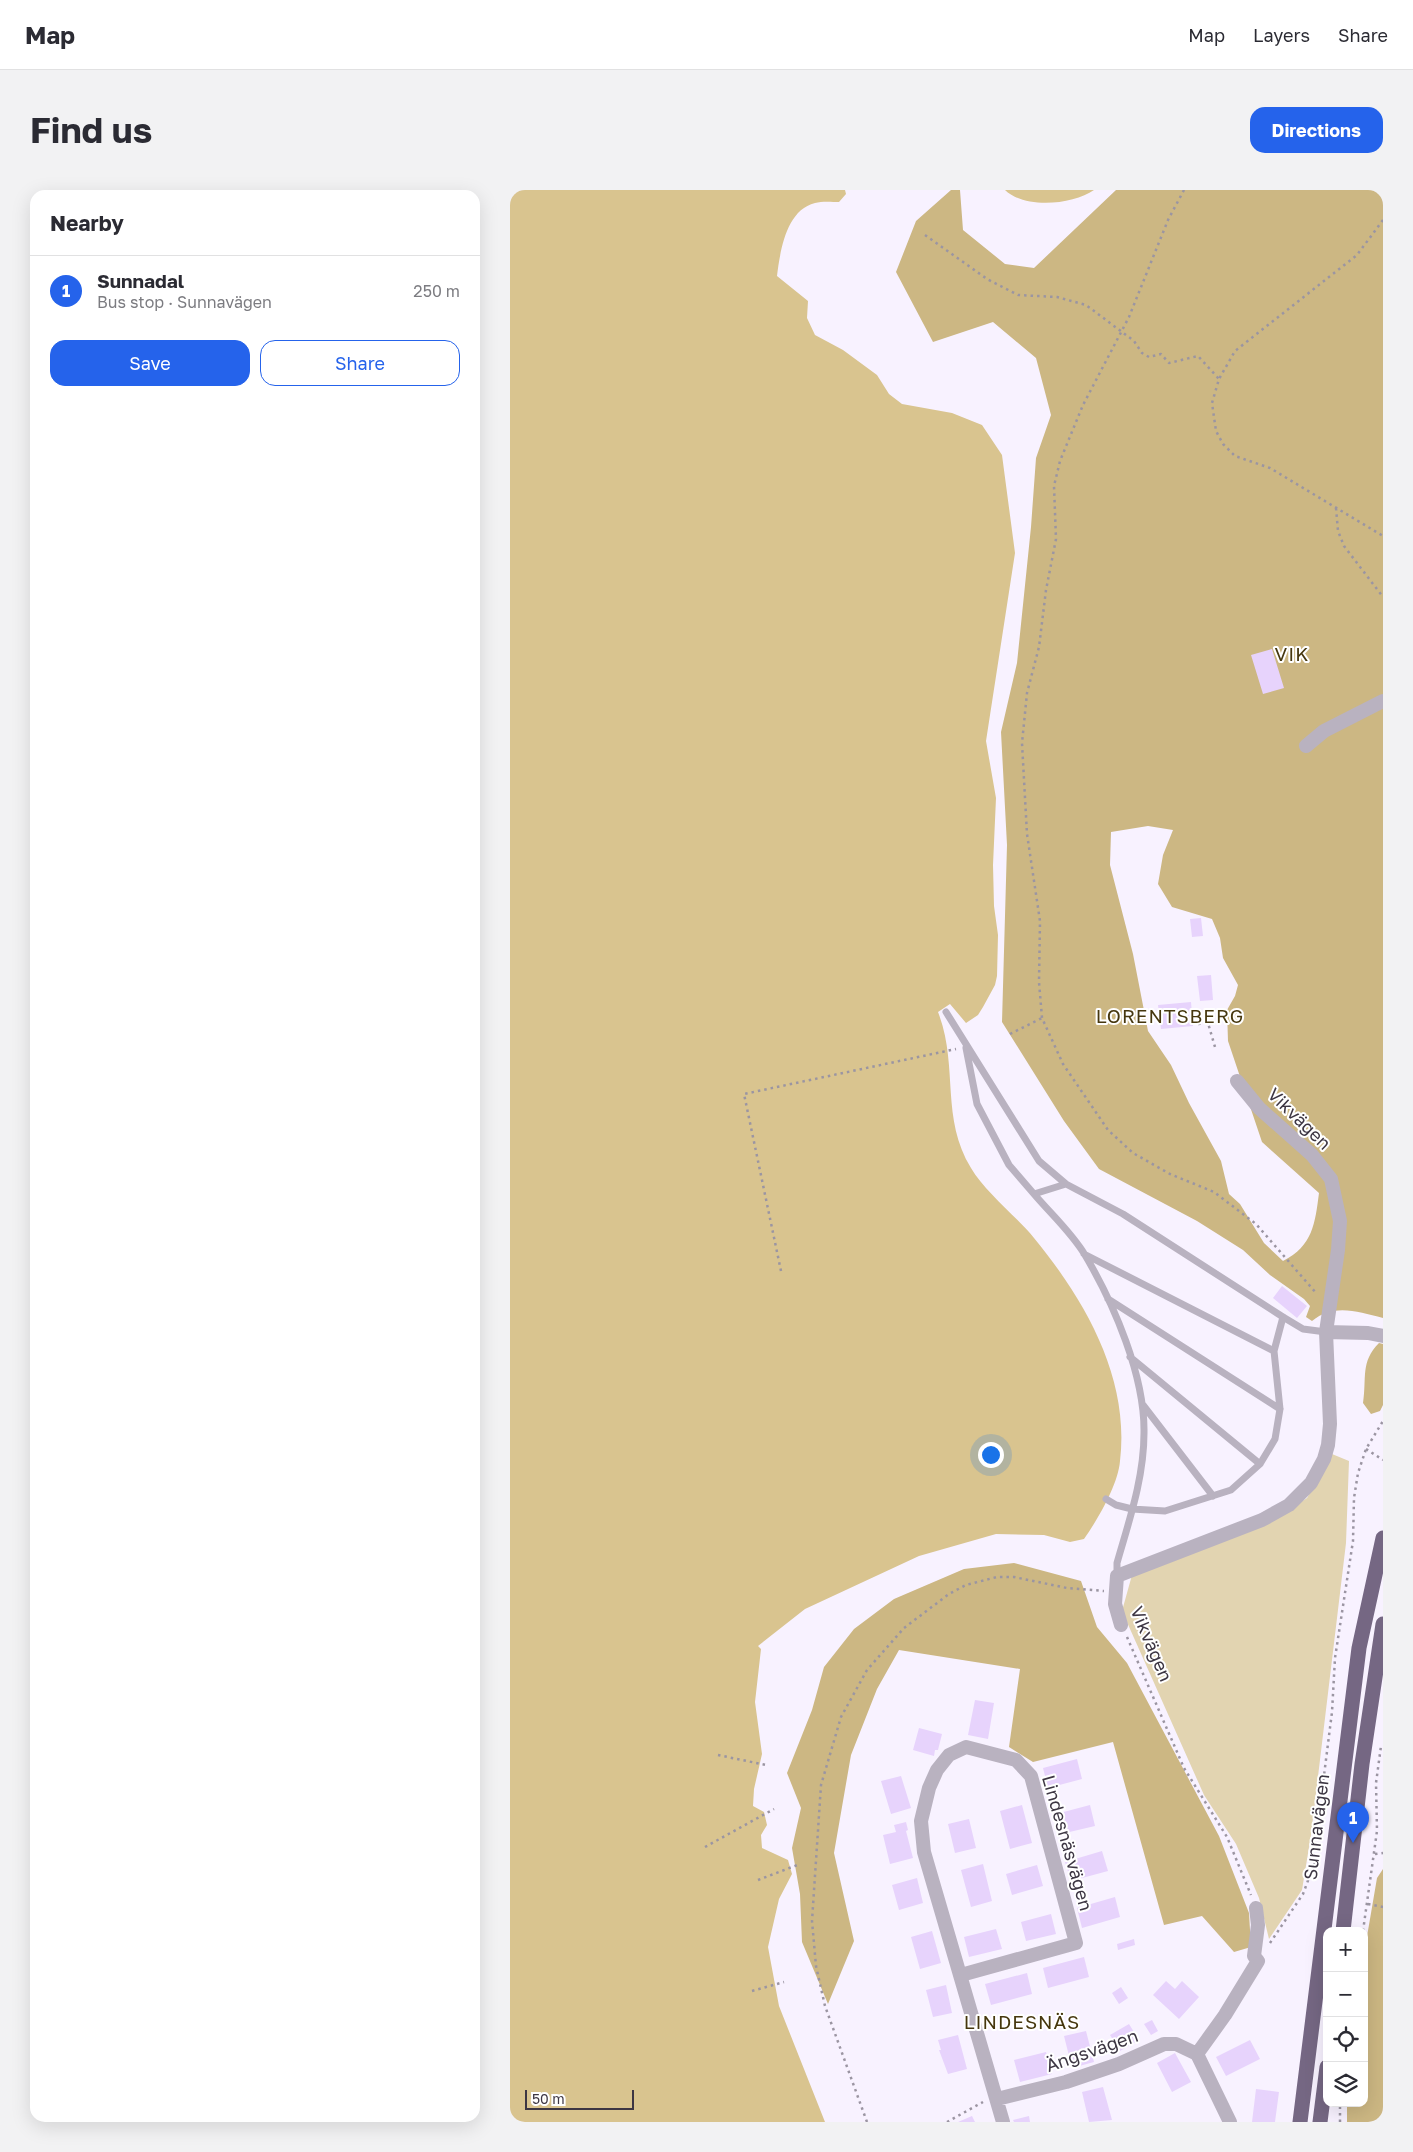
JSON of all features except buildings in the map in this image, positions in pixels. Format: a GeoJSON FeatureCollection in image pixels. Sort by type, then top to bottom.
{"type":"FeatureCollection","features":[{"type":"Feature","properties":{"kind":"highway","name":"Sunnavägen"},"geometry":{"type":"LineString","coordinates":[[1300,2122],[1359,1648],[1383,1538]]}},
{"type":"Feature","properties":{"kind":"highway"},"geometry":{"type":"LineString","coordinates":[[1343,1927],[1362,1764],[1383,1624]]}},
{"type":"Feature","properties":{"kind":"highway"},"geometry":{"type":"LineString","coordinates":[[1320,2122],[1323,2098]]}},
{"type":"Feature","properties":{"kind":"street"},"geometry":{"type":"LineString","coordinates":[[1306,746],[1324,731],[1383,701]]}},
{"type":"Feature","properties":{"kind":"street","name":"Vikvägen"},"geometry":{"type":"LineString","coordinates":[[1121,1625],[1115,1604],[1117,1576],[1262,1520],[1289,1505],[1304,1492],[1324,1459],[1329,1436],[1326,1332],[1340,1221],[1331,1179],[1312,1155],[1259,1108],[1237,1081]]}},
{"type":"Feature","properties":{"kind":"street"},"geometry":{"type":"LineString","coordinates":[[1326,1332],[1368,1333],[1383,1336]]}},
{"type":"Feature","properties":{"kind":"street","name":"Lindesnäsvägen"},"geometry":{"type":"LineString","coordinates":[[961,1974],[1076,1943],[1031,1776],[1016,1760],[966,1747],[949,1755],[937,1770],[929,1788],[921,1821],[924,1852],[961,1974],[1002,2122]]}},
{"type":"Feature","properties":{"kind":"street"},"geometry":{"type":"LineString","coordinates":[[1230,2122],[1197,2054],[1225,2015],[1258,1961],[1254,1956],[1258,1925],[1256,1908]]}},
{"type":"Feature","properties":{"kind":"street","name":"Ängsvägen"},"geometry":{"type":"LineString","coordinates":[[997,2099],[1066,2082],[1119,2064],[1164,2044],[1176,2044],[1197,2054]]}},
{"type":"Feature","properties":{"kind":"lane"},"geometry":{"type":"LineString","coordinates":[[946,1012],[1039,1161],[1066,1184],[1123,1214],[1303,1329],[1326,1332]]}},
{"type":"Feature","properties":{"kind":"lane"},"geometry":{"type":"LineString","coordinates":[[965,1043],[977,1104],[1009,1165],[1084,1254],[1126,1338],[1143,1404],[1144,1434],[1142,1466],[1117,1563],[1117,1576]]}},
{"type":"Feature","properties":{"kind":"lane"},"geometry":{"type":"LineString","coordinates":[[1034,1194],[1066,1184]]}},
{"type":"Feature","properties":{"kind":"lane"},"geometry":{"type":"LineString","coordinates":[[1084,1254],[1274,1351]]}},
{"type":"Feature","properties":{"kind":"lane"},"geometry":{"type":"LineString","coordinates":[[1108,1299],[1280,1409]]}},
{"type":"Feature","properties":{"kind":"lane"},"geometry":{"type":"LineString","coordinates":[[1106,1499],[1116,1505],[1132,1509],[1165,1511],[1231,1490],[1260,1464],[1275,1439],[1280,1409],[1274,1351],[1283,1317]]}},
{"type":"Feature","properties":{"kind":"lane"},"geometry":{"type":"LineString","coordinates":[[1130,1357],[1260,1464]]}},
{"type":"Feature","properties":{"kind":"lane"},"geometry":{"type":"LineString","coordinates":[[1143,1404],[1213,1496]]}},
{"type":"Feature","properties":{"kind":"path"},"geometry":{"type":"LineString","coordinates":[[1184,190],[1168,220],[1121,332],[1083,405],[1060,461],[1054,486],[1056,539],[1046,590],[1040,648],[1027,693],[1022,743],[1027,834],[1040,922],[1039,982],[1042,1018],[1063,1064],[1108,1130],[1133,1153],[1170,1174],[1214,1192],[1256,1224],[1329,1310]]}},
{"type":"Feature","properties":{"kind":"path"},"geometry":{"type":"LineString","coordinates":[[1383,220],[1357,255],[1235,351],[1220,379],[1212,403],[1216,431],[1223,444],[1235,456],[1270,468],[1383,536]]}},
{"type":"Feature","properties":{"kind":"path"},"geometry":{"type":"LineString","coordinates":[[925,235],[987,279],[1018,295],[1057,298],[1086,305],[1134,341],[1142,353],[1149,357],[1161,354],[1169,363],[1198,356],[1220,379]]}},
{"type":"Feature","properties":{"kind":"path"},"geometry":{"type":"LineString","coordinates":[[1336,508],[1338,531],[1344,546],[1383,597]]}},
{"type":"Feature","properties":{"kind":"path"},"geometry":{"type":"LineString","coordinates":[[1010,1034],[1042,1018]]}},
{"type":"Feature","properties":{"kind":"path"},"geometry":{"type":"LineString","coordinates":[[1198,1024],[1208,1023],[1215,1047]]}},
{"type":"Feature","properties":{"kind":"path"},"geometry":{"type":"LineString","coordinates":[[781,1271],[744,1094],[956,1049]]}},
{"type":"Feature","properties":{"kind":"path"},"geometry":{"type":"LineString","coordinates":[[1258,1961],[1303,1894],[1316,1859],[1319,1815],[1332,1712],[1335,1658],[1351,1565],[1354,1498],[1358,1473],[1366,1449],[1383,1421]]}},
{"type":"Feature","properties":{"kind":"path"},"geometry":{"type":"LineString","coordinates":[[1366,1449],[1383,1460]]}},
{"type":"Feature","properties":{"kind":"path"},"geometry":{"type":"LineString","coordinates":[[867,2122],[825,2006],[816,1966],[812,1921],[821,1785],[841,1717],[867,1670],[904,1628],[949,1594],[966,1585],[997,1577],[1014,1577],[1067,1588],[1115,1592]]}},
{"type":"Feature","properties":{"kind":"path","name":"Vikvägen"},"geometry":{"type":"LineString","coordinates":[[1121,1625],[1184,1768],[1227,1837],[1256,1908]]}},
{"type":"Feature","properties":{"kind":"path"},"geometry":{"type":"LineString","coordinates":[[1364,1927],[1377,1831],[1378,1770],[1382,1741]]}},
{"type":"Feature","properties":{"kind":"path"},"geometry":{"type":"LineString","coordinates":[[718,1755],[766,1765]]}},
{"type":"Feature","properties":{"kind":"path"},"geometry":{"type":"LineString","coordinates":[[1378,1770],[1383,1770]]}},
{"type":"Feature","properties":{"kind":"path"},"geometry":{"type":"LineString","coordinates":[[705,1846],[774,1809]]}},
{"type":"Feature","properties":{"kind":"path"},"geometry":{"type":"LineString","coordinates":[[1374,1854],[1383,1853]]}},
{"type":"Feature","properties":{"kind":"path"},"geometry":{"type":"LineString","coordinates":[[758,1880],[800,1864]]}},
{"type":"Feature","properties":{"kind":"path"},"geometry":{"type":"LineString","coordinates":[[1368,1904],[1383,1907]]}},
{"type":"Feature","properties":{"kind":"path"},"geometry":{"type":"LineString","coordinates":[[752,1991],[784,1982]]}},
{"type":"Feature","properties":{"kind":"path"},"geometry":{"type":"LineString","coordinates":[[947,2122],[985,2101],[997,2099]]}},
{"type":"Feature","properties":{"kind":"path"},"geometry":{"type":"LineString","coordinates":[[1340,2107],[1340,2122]]}},
{"type":"Feature","properties":{"kind":"shaded area"},"geometry":{"type":"Polygon","coordinates":[[[510,190],[845,190],[846,194],[839,202],[815,203],[805,207],[797,214],[786,233],[777,276],[808,301],[807,318],[815,335],[843,350],[877,375],[889,394],[902,404],[952,413],[982,425],[1002,455],[1015,553],[986,741],[996,798],[993,865],[994,906],[998,935],[997,976],[995,985],[978,1015],[966,1023],[950,1004],[938,1012],[948,1052],[952,1110],[962,1149],[977,1177],[992,1195],[1019,1221],[1053,1262],[1086,1314],[1111,1370],[1118,1400],[1121,1430],[1120,1461],[1116,1480],[1111,1491],[1101,1512],[1084,1539],[1070,1542],[1044,1535],[996,1534],[919,1556],[805,1609],[758,1646],[761,1649],[755,1702],[762,1754],[754,1789],[753,1806],[764,1812],[767,1825],[761,1835],[762,1848],[788,1860],[792,1874],[779,1899],[768,1947],[779,2006],[825,2122],[510,2122],[510,190]]]}},
{"type":"Feature","properties":{"kind":"shaded area"},"geometry":{"type":"Polygon","coordinates":[[[951,190],[960,190],[963,230],[1005,264],[1034,268],[1116,190],[1383,190],[1383,1318],[1346,1310],[1329,1312],[1312,1321],[1306,1317],[1310,1306],[1304,1299],[1270,1275],[1243,1250],[1197,1221],[1099,1169],[1064,1121],[1002,1022],[1007,845],[1001,732],[1017,663],[1036,458],[1051,415],[1036,358],[993,322],[933,342],[896,272],[916,221],[951,190]],[[1148,826],[1111,832],[1110,865],[1133,954],[1148,1031],[1171,1065],[1189,1103],[1221,1161],[1229,1194],[1240,1204],[1264,1243],[1283,1261],[1293,1255],[1307,1241],[1314,1224],[1319,1193],[1262,1142],[1228,1041],[1227,1010],[1235,996],[1238,985],[1223,958],[1220,938],[1212,919],[1172,907],[1158,884],[1163,855],[1173,830],[1148,826]]]}},
{"type":"Feature","properties":{"kind":"shaded area"},"geometry":{"type":"Polygon","coordinates":[[[1005,190],[1094,190],[1074,199],[1049,203],[1024,200],[1013,196],[1005,190]]]}},
{"type":"Feature","properties":{"kind":"shaded area"},"geometry":{"type":"Polygon","coordinates":[[[1379,1343],[1383,1344],[1383,1405],[1380,1411],[1371,1414],[1363,1403],[1365,1371],[1369,1357],[1379,1343]]]}},
{"type":"Feature","properties":{"kind":"shaded area"},"geometry":{"type":"Polygon","coordinates":[[[1332,1454],[1349,1461],[1346,1543],[1311,1835],[1302,1890],[1269,1939],[1259,1898],[1236,1844],[1204,1795],[1122,1611],[1132,1575],[1264,1526],[1307,1498],[1332,1454]]]}},
{"type":"Feature","properties":{"kind":"shaded area"},"geometry":{"type":"Polygon","coordinates":[[[1014,1563],[1081,1581],[1097,1627],[1127,1663],[1219,1836],[1249,1913],[1251,1947],[1234,1952],[1202,1916],[1164,1925],[1113,1742],[1033,1762],[1009,1747],[1020,1669],[899,1650],[877,1689],[851,1755],[834,1853],[854,1941],[828,2004],[802,1942],[800,1894],[792,1848],[801,1808],[787,1773],[812,1710],[824,1667],[854,1629],[894,1599],[964,1569],[1014,1563]]]}},
{"type":"Feature","properties":{"kind":"shaded area"},"geometry":{"type":"Polygon","coordinates":[[[1383,1869],[1383,2122],[1347,2122],[1347,2107],[1368,2107],[1368,1931],[1377,1878],[1383,1869]]]}},
{"type":"Feature","properties":{"kind":"place","name":"Sunnadal"},"geometry":{"type":"Point","coordinates":[1353,1843]}},
{"type":"Feature","properties":{"kind":"district","name":"VIK"},"geometry":{"type":"Point","coordinates":[1292,654]}},
{"type":"Feature","properties":{"kind":"district","name":"LORENTSBERG"},"geometry":{"type":"Point","coordinates":[1170,1016]}},
{"type":"Feature","properties":{"kind":"district","name":"LINDESNÄS"},"geometry":{"type":"Point","coordinates":[1022,2022]}}]}
